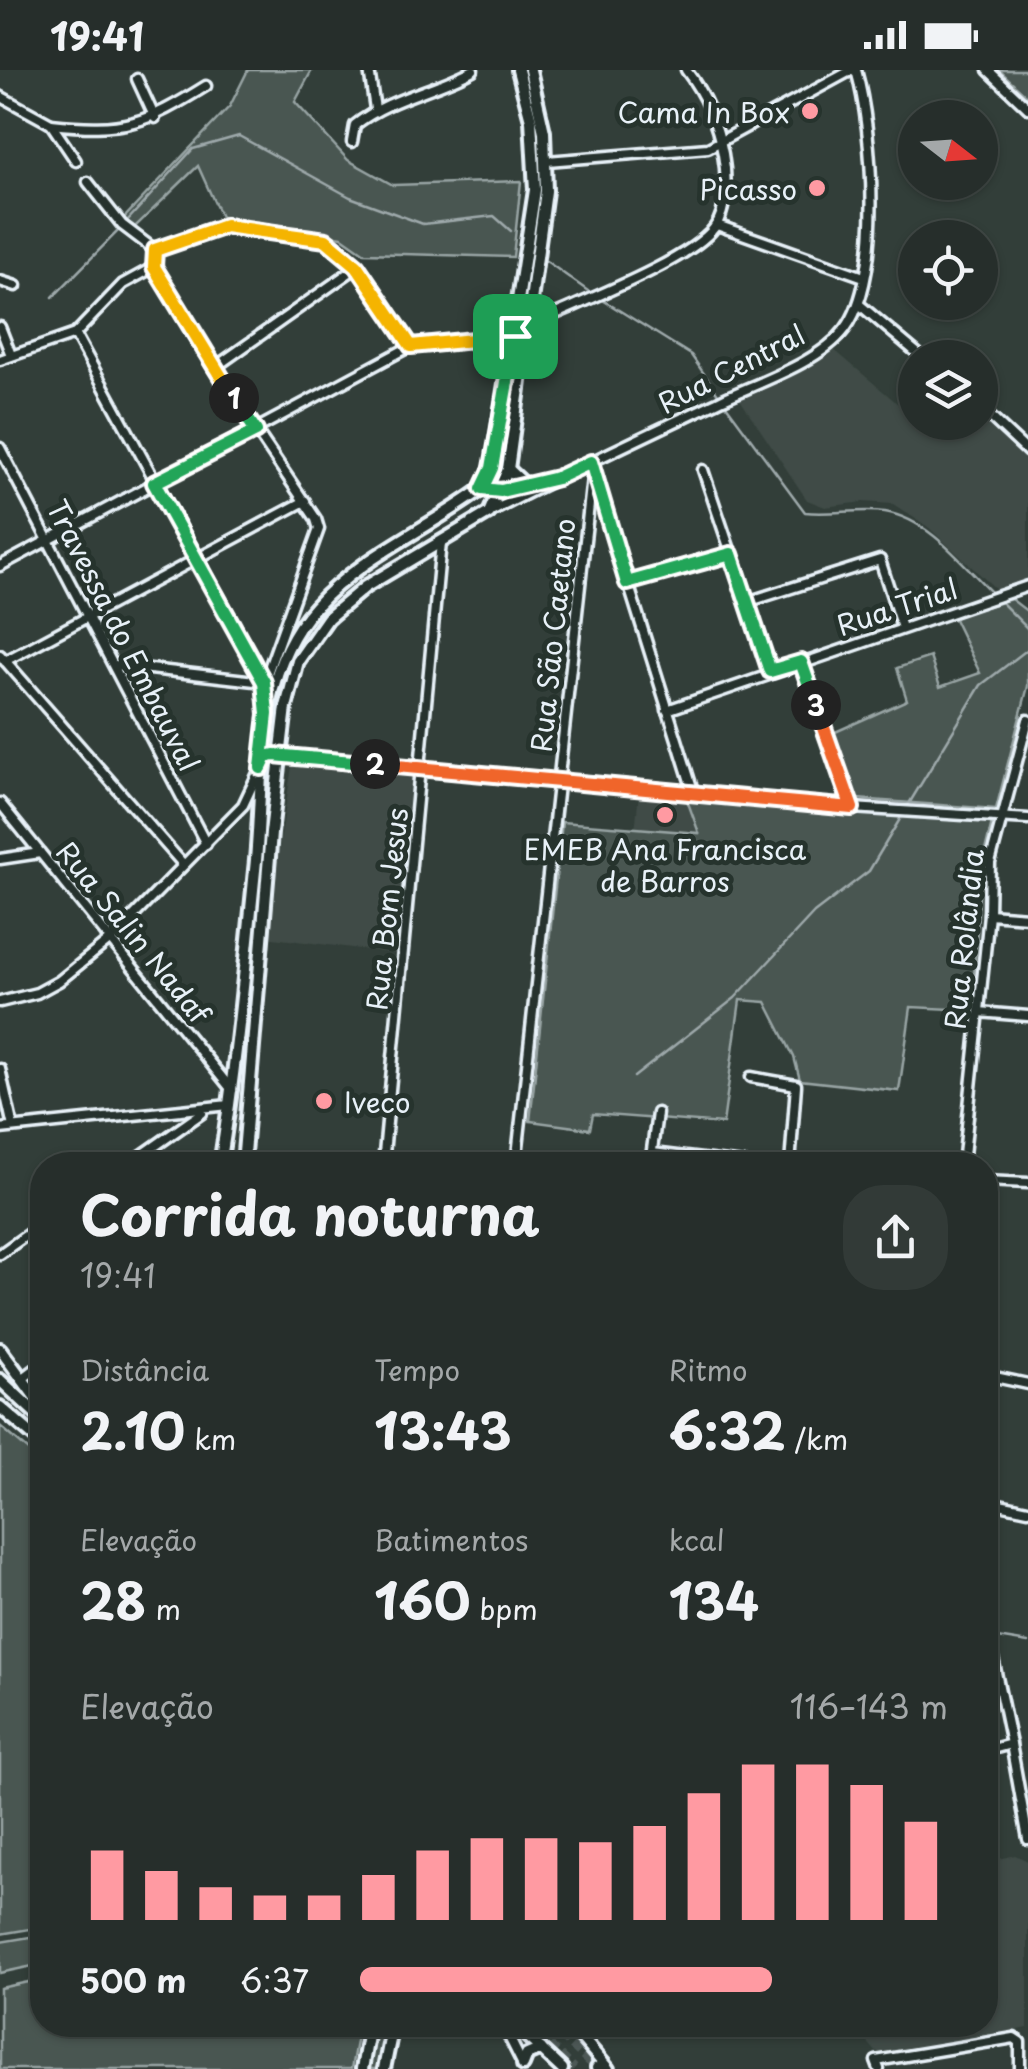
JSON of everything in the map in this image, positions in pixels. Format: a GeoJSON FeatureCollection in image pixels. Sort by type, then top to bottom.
{"type":"FeatureCollection","features":[{"type":"Feature","properties":{"kind":"main road"},"geometry":{"type":"LineString","coordinates":[[222,1152],[262,802],[267,714],[288,645],[313,609],[340,583],[482,489],[492,468],[515,336],[536,162],[518,70]]}},
{"type":"Feature","properties":{"kind":"main road"},"geometry":{"type":"LineString","coordinates":[[244,1152],[271,832],[286,707],[298,661],[328,618],[365,587],[489,512],[508,470],[531,326],[547,161],[530,70]]}},
{"type":"Feature","properties":{"kind":"main road"},"geometry":{"type":"LineString","coordinates":[[508,470],[525,485]]}},
{"type":"Feature","properties":{"kind":"main road"},"geometry":{"type":"LineString","coordinates":[[482,489],[501,491]]}},
{"type":"Feature","properties":{"kind":"main road"},"geometry":{"type":"LineString","coordinates":[[442,538],[444,517]]}},
{"type":"Feature","properties":{"kind":"main road"},"geometry":{"type":"LineString","coordinates":[[261,768],[266,757],[283,756]]}},
{"type":"Feature","properties":{"kind":"main road"},"geometry":{"type":"LineString","coordinates":[[0,1348],[30,1390]]}},
{"type":"Feature","properties":{"kind":"main road"},"geometry":{"type":"LineString","coordinates":[[0,1380],[30,1408]]}},
{"type":"Feature","properties":{"kind":"main road"},"geometry":{"type":"LineString","coordinates":[[0,1407],[30,1433]]}},
{"type":"Feature","properties":{"kind":"main road"},"geometry":{"type":"LineString","coordinates":[[362,2069],[368,2037]]}},
{"type":"Feature","properties":{"kind":"main road"},"geometry":{"type":"LineString","coordinates":[[384,2069],[391,2037]]}},
{"type":"Feature","properties":{"kind":"main road"},"geometry":{"type":"LineString","coordinates":[[529,2037],[562,2069]]}},
{"type":"Feature","properties":{"kind":"main road"},"geometry":{"type":"LineString","coordinates":[[581,2037],[608,2069]]}},
{"type":"Feature","properties":{"kind":"main road"},"geometry":{"type":"LineString","coordinates":[[524,2067],[527,2055],[541,2048]]}},
{"type":"Feature","properties":{"kind":"street"},"geometry":{"type":"LineString","coordinates":[[369,70],[375,110]]}},
{"type":"Feature","properties":{"kind":"street"},"geometry":{"type":"LineString","coordinates":[[352,142],[355,126],[375,110],[441,88],[472,70]]}},
{"type":"Feature","properties":{"kind":"street"},"geometry":{"type":"LineString","coordinates":[[531,326],[687,251],[717,226],[724,210],[721,142],[712,110],[686,70]]}},
{"type":"Feature","properties":{"kind":"street"},"geometry":{"type":"LineString","coordinates":[[547,161],[675,151],[721,142],[854,70],[872,143],[860,305],[902,340]]}},
{"type":"Feature","properties":{"kind":"street"},"geometry":{"type":"LineString","coordinates":[[988,70],[1028,108]]}},
{"type":"Feature","properties":{"kind":"street"},"geometry":{"type":"LineString","coordinates":[[137,79],[155,118]]}},
{"type":"Feature","properties":{"kind":"street"},"geometry":{"type":"LineString","coordinates":[[0,96],[51,124],[102,128],[155,118],[206,86]]}},
{"type":"Feature","properties":{"kind":"street"},"geometry":{"type":"LineString","coordinates":[[51,124],[76,162]]}},
{"type":"Feature","properties":{"kind":"street"},"geometry":{"type":"LineString","coordinates":[[88,182],[122,225],[155,250]]}},
{"type":"Feature","properties":{"kind":"street"},"geometry":{"type":"LineString","coordinates":[[155,250],[225,226],[326,240],[357,266],[411,346]]}},
{"type":"Feature","properties":{"kind":"street"},"geometry":{"type":"LineString","coordinates":[[717,226],[864,277]]}},
{"type":"Feature","properties":{"kind":"street"},"geometry":{"type":"LineString","coordinates":[[155,250],[154,267],[214,368],[306,501],[319,529],[264,682]]}},
{"type":"Feature","properties":{"kind":"street"},"geometry":{"type":"LineString","coordinates":[[214,368],[357,266]]}},
{"type":"Feature","properties":{"kind":"street"},"geometry":{"type":"LineString","coordinates":[[0,360],[75,334],[123,284],[154,267]]}},
{"type":"Feature","properties":{"kind":"street"},"geometry":{"type":"LineString","coordinates":[[0,281],[16,286]]}},
{"type":"Feature","properties":{"kind":"street","name":"Rua Central"},"geometry":{"type":"LineString","coordinates":[[489,512],[592,465],[816,352],[844,332],[860,305]]}},
{"type":"Feature","properties":{"kind":"street"},"geometry":{"type":"LineString","coordinates":[[0,327],[11,354]]}},
{"type":"Feature","properties":{"kind":"street"},"geometry":{"type":"LineString","coordinates":[[75,334],[264,682],[267,714]]}},
{"type":"Feature","properties":{"kind":"street"},"geometry":{"type":"LineString","coordinates":[[0,566],[411,346],[515,336]]}},
{"type":"Feature","properties":{"kind":"street"},"geometry":{"type":"LineString","coordinates":[[998,424],[1028,452]]}},
{"type":"Feature","properties":{"kind":"street","name":"Travessa do Embauval"},"geometry":{"type":"LineString","coordinates":[[0,448],[206,844]]}},
{"type":"Feature","properties":{"kind":"street","name":"Rua São Caetano"},"geometry":{"type":"LineString","coordinates":[[592,465],[694,794]]}},
{"type":"Feature","properties":{"kind":"street","name":"Rua São Caetano"},"geometry":{"type":"LineString","coordinates":[[517,1152],[592,465]]}},
{"type":"Feature","properties":{"kind":"street"},"geometry":{"type":"LineString","coordinates":[[703,470],[770,671]]}},
{"type":"Feature","properties":{"kind":"street","name":"Rua Central"},"geometry":{"type":"LineString","coordinates":[[501,491],[557,478]]}},
{"type":"Feature","properties":{"kind":"street"},"geometry":{"type":"LineString","coordinates":[[183,864],[2,658],[306,501]]}},
{"type":"Feature","properties":{"kind":"street","name":"Rua Bom Jesus"},"geometry":{"type":"LineString","coordinates":[[384,1152],[442,538]]}},
{"type":"Feature","properties":{"kind":"street"},"geometry":{"type":"LineString","coordinates":[[627,583],[731,554]]}},
{"type":"Feature","properties":{"kind":"street"},"geometry":{"type":"LineString","coordinates":[[747,602],[880,560],[902,628]]}},
{"type":"Feature","properties":{"kind":"street","name":"Rua Trial"},"geometry":{"type":"LineString","coordinates":[[667,710],[770,671],[1028,586]]}},
{"type":"Feature","properties":{"kind":"street"},"geometry":{"type":"LineString","coordinates":[[1010,592],[1028,596]]}},
{"type":"Feature","properties":{"kind":"street"},"geometry":{"type":"LineString","coordinates":[[801,662],[852,808]]}},
{"type":"Feature","properties":{"kind":"street"},"geometry":{"type":"LineString","coordinates":[[115,665],[264,682]]}},
{"type":"Feature","properties":{"kind":"street","name":"Rua Rolândia"},"geometry":{"type":"LineString","coordinates":[[964,1152],[989,914],[990,863],[1027,720]]}},
{"type":"Feature","properties":{"kind":"street"},"geometry":{"type":"LineString","coordinates":[[283,756],[852,808],[1028,819]]}},
{"type":"Feature","properties":{"kind":"street"},"geometry":{"type":"LineString","coordinates":[[0,1002],[37,993],[59,981],[112,938],[243,805],[261,768]]}},
{"type":"Feature","properties":{"kind":"street"},"geometry":{"type":"LineString","coordinates":[[243,805],[262,802]]}},
{"type":"Feature","properties":{"kind":"street","name":"Rua Salin Nadaf"},"geometry":{"type":"LineString","coordinates":[[0,803],[232,1090]]}},
{"type":"Feature","properties":{"kind":"street"},"geometry":{"type":"LineString","coordinates":[[0,859],[40,853]]}},
{"type":"Feature","properties":{"kind":"street"},"geometry":{"type":"LineString","coordinates":[[989,914],[1028,917]]}},
{"type":"Feature","properties":{"kind":"street"},"geometry":{"type":"LineString","coordinates":[[979,1012],[1028,1016]]}},
{"type":"Feature","properties":{"kind":"street"},"geometry":{"type":"LineString","coordinates":[[0,1070],[13,1128]]}},
{"type":"Feature","properties":{"kind":"street"},"geometry":{"type":"LineString","coordinates":[[750,1077],[796,1085],[791,1152]]}},
{"type":"Feature","properties":{"kind":"street"},"geometry":{"type":"LineString","coordinates":[[0,1129],[205,1111],[229,1105]]}},
{"type":"Feature","properties":{"kind":"street"},"geometry":{"type":"LineString","coordinates":[[147,1152],[205,1111]]}},
{"type":"Feature","properties":{"kind":"street"},"geometry":{"type":"LineString","coordinates":[[652,1152],[657,1114]]}},
{"type":"Feature","properties":{"kind":"street"},"geometry":{"type":"LineString","coordinates":[[998,1182],[1028,1184]]}},
{"type":"Feature","properties":{"kind":"street"},"geometry":{"type":"LineString","coordinates":[[0,1254],[30,1233]]}},
{"type":"Feature","properties":{"kind":"street"},"geometry":{"type":"LineString","coordinates":[[22,1379],[30,1373]]}},
{"type":"Feature","properties":{"kind":"street"},"geometry":{"type":"LineString","coordinates":[[998,1378],[1028,1384]]}},
{"type":"Feature","properties":{"kind":"street"},"geometry":{"type":"LineString","coordinates":[[998,1503],[1028,1510]]}},
{"type":"Feature","properties":{"kind":"street"},"geometry":{"type":"LineString","coordinates":[[998,1682],[1028,1839]]}},
{"type":"Feature","properties":{"kind":"street"},"geometry":{"type":"LineString","coordinates":[[998,1748],[1011,1744]]}},
{"type":"Feature","properties":{"kind":"street"},"geometry":{"type":"LineString","coordinates":[[509,2037],[524,2067]]}},
{"type":"Feature","properties":{"kind":"street"},"geometry":{"type":"LineString","coordinates":[[879,2069],[876,2061],[1014,2038],[1020,2042],[1020,2069]]}},
{"type":"Feature","properties":{"kind":"shaded area"},"geometry":{"type":"Polygon","coordinates":[[[248,70],[312,70],[295,102],[348,160],[393,185],[521,181],[513,257],[365,253],[342,237],[221,217],[198,166],[135,227],[123,219],[230,106],[248,70]]]}},
{"type":"Feature","properties":{"kind":"shaded area"},"geometry":{"type":"Polygon","coordinates":[[[999,70],[1028,70],[1028,97],[999,70]]]}},
{"type":"Feature","properties":{"kind":"shaded area"},"geometry":{"type":"Polygon","coordinates":[[[832,348],[898,404],[898,440],[998,440],[998,432],[1028,459],[1028,580],[997,590],[928,527],[893,504],[863,502],[825,507],[807,500],[737,395],[832,348]]]}},
{"type":"Feature","properties":{"kind":"shaded area"},"geometry":{"type":"Polygon","coordinates":[[[1011,599],[1028,612],[1028,686],[996,809],[856,799],[833,733],[907,700],[897,668],[930,657],[940,687],[980,673],[953,617],[1011,599]]]}},
{"type":"Feature","properties":{"kind":"shaded area"},"geometry":{"type":"Polygon","coordinates":[[[293,760],[418,771],[399,954],[265,937],[293,760]]]}},
{"type":"Feature","properties":{"kind":"shaded area","name":"EMEB Ana Francisca de Barros"},"geometry":{"type":"Polygon","coordinates":[[[639,793],[687,800],[700,833],[635,830],[639,793]]]}},
{"type":"Feature","properties":{"kind":"shaded area"},"geometry":{"type":"Polygon","coordinates":[[[687,800],[992,822],[981,867],[972,1010],[911,1007],[899,1091],[800,1080],[794,1057],[766,1002],[740,1000],[723,1124],[593,1114],[590,1129],[530,1121],[562,822],[699,833],[687,800]]]}},
{"type":"Feature","properties":{"kind":"shaded area"},"geometry":{"type":"Polygon","coordinates":[[[0,1426],[30,1452],[30,1929],[0,1934],[0,1426]]]}},
{"type":"Feature","properties":{"kind":"shaded area"},"geometry":{"type":"Polygon","coordinates":[[[1015,1855],[1028,1861],[1028,2028],[1018,2030],[1017,2041],[883,2060],[863,2037],[998,2037],[998,1859],[1015,1855]]]}},
{"type":"Feature","properties":{"kind":"shaded area"},"geometry":{"type":"Polygon","coordinates":[[[30,1937],[30,1967],[0,1973],[0,1942],[30,1937]]]}},
{"type":"Feature","properties":{"kind":"shaded area"},"geometry":{"type":"Polygon","coordinates":[[[30,1982],[30,2037],[357,2037],[351,2069],[0,2069],[0,1988],[30,1982]]]}},
{"type":"Feature","properties":{"kind":"shaded area"},"geometry":{"type":"Polygon","coordinates":[[[374,2037],[385,2037],[378,2069],[368,2069],[374,2037]]]}},
{"type":"Feature","properties":{"kind":"waterway"},"geometry":{"type":"LineString","coordinates":[[127,221],[193,149],[239,136],[350,197],[423,224],[494,216],[511,231]]}},
{"type":"Feature","properties":{"kind":"waterway"},"geometry":{"type":"LineString","coordinates":[[53,297],[118,231]]}},
{"type":"Feature","properties":{"kind":"waterway"},"geometry":{"type":"LineString","coordinates":[[546,261],[588,291]]}},
{"type":"Feature","properties":{"kind":"waterway"},"geometry":{"type":"LineString","coordinates":[[601,299],[691,355],[718,394]]}},
{"type":"Feature","properties":{"kind":"waterway"},"geometry":{"type":"LineString","coordinates":[[726,405],[805,512],[875,511],[901,516],[930,533],[991,592]]}},
{"type":"Feature","properties":{"kind":"waterway"},"geometry":{"type":"LineString","coordinates":[[1001,602],[1028,629]]}},
{"type":"Feature","properties":{"kind":"waterway"},"geometry":{"type":"LineString","coordinates":[[907,807],[981,685],[1028,649]]}},
{"type":"Feature","properties":{"kind":"waterway"},"geometry":{"type":"LineString","coordinates":[[634,1077],[735,998],[814,913],[869,871],[900,819]]}},
{"type":"Feature","properties":{"kind":"waterway"},"geometry":{"type":"LineString","coordinates":[[998,1638],[1028,1643]]}},
{"type":"Feature","properties":{"kind":"tunnel"},"geometry":{"type":"LineString","coordinates":[[540,2037],[574,2069]]}},
{"type":"Feature","properties":{"kind":"tunnel"},"geometry":{"type":"LineString","coordinates":[[563,2037],[597,2068]]}},
{"type":"Feature","properties":{"kind":"place","name":"Cama In Box"},"geometry":{"type":"Point","coordinates":[810,111]}},
{"type":"Feature","properties":{"kind":"place","name":"Picasso"},"geometry":{"type":"Point","coordinates":[817,188]}},
{"type":"Feature","properties":{"kind":"place","name":"EMEB Ana Francisca de Barros"},"geometry":{"type":"Point","coordinates":[665,815]}},
{"type":"Feature","properties":{"kind":"place","name":"Iveco"},"geometry":{"type":"Point","coordinates":[324,1101]}},
{"type":"Feature","properties":{"kind":"route"},"geometry":{"type":"LineString","coordinates":[[225,226],[326,240],[357,266],[411,346],[515,336],[492,468],[482,489],[501,491],[557,478],[591,462],[627,583],[731,554],[770,671],[801,662],[852,808],[274,755],[266,757],[261,768],[267,714],[264,682],[154,483],[256,431],[154,267],[155,250],[225,226]]}}]}
